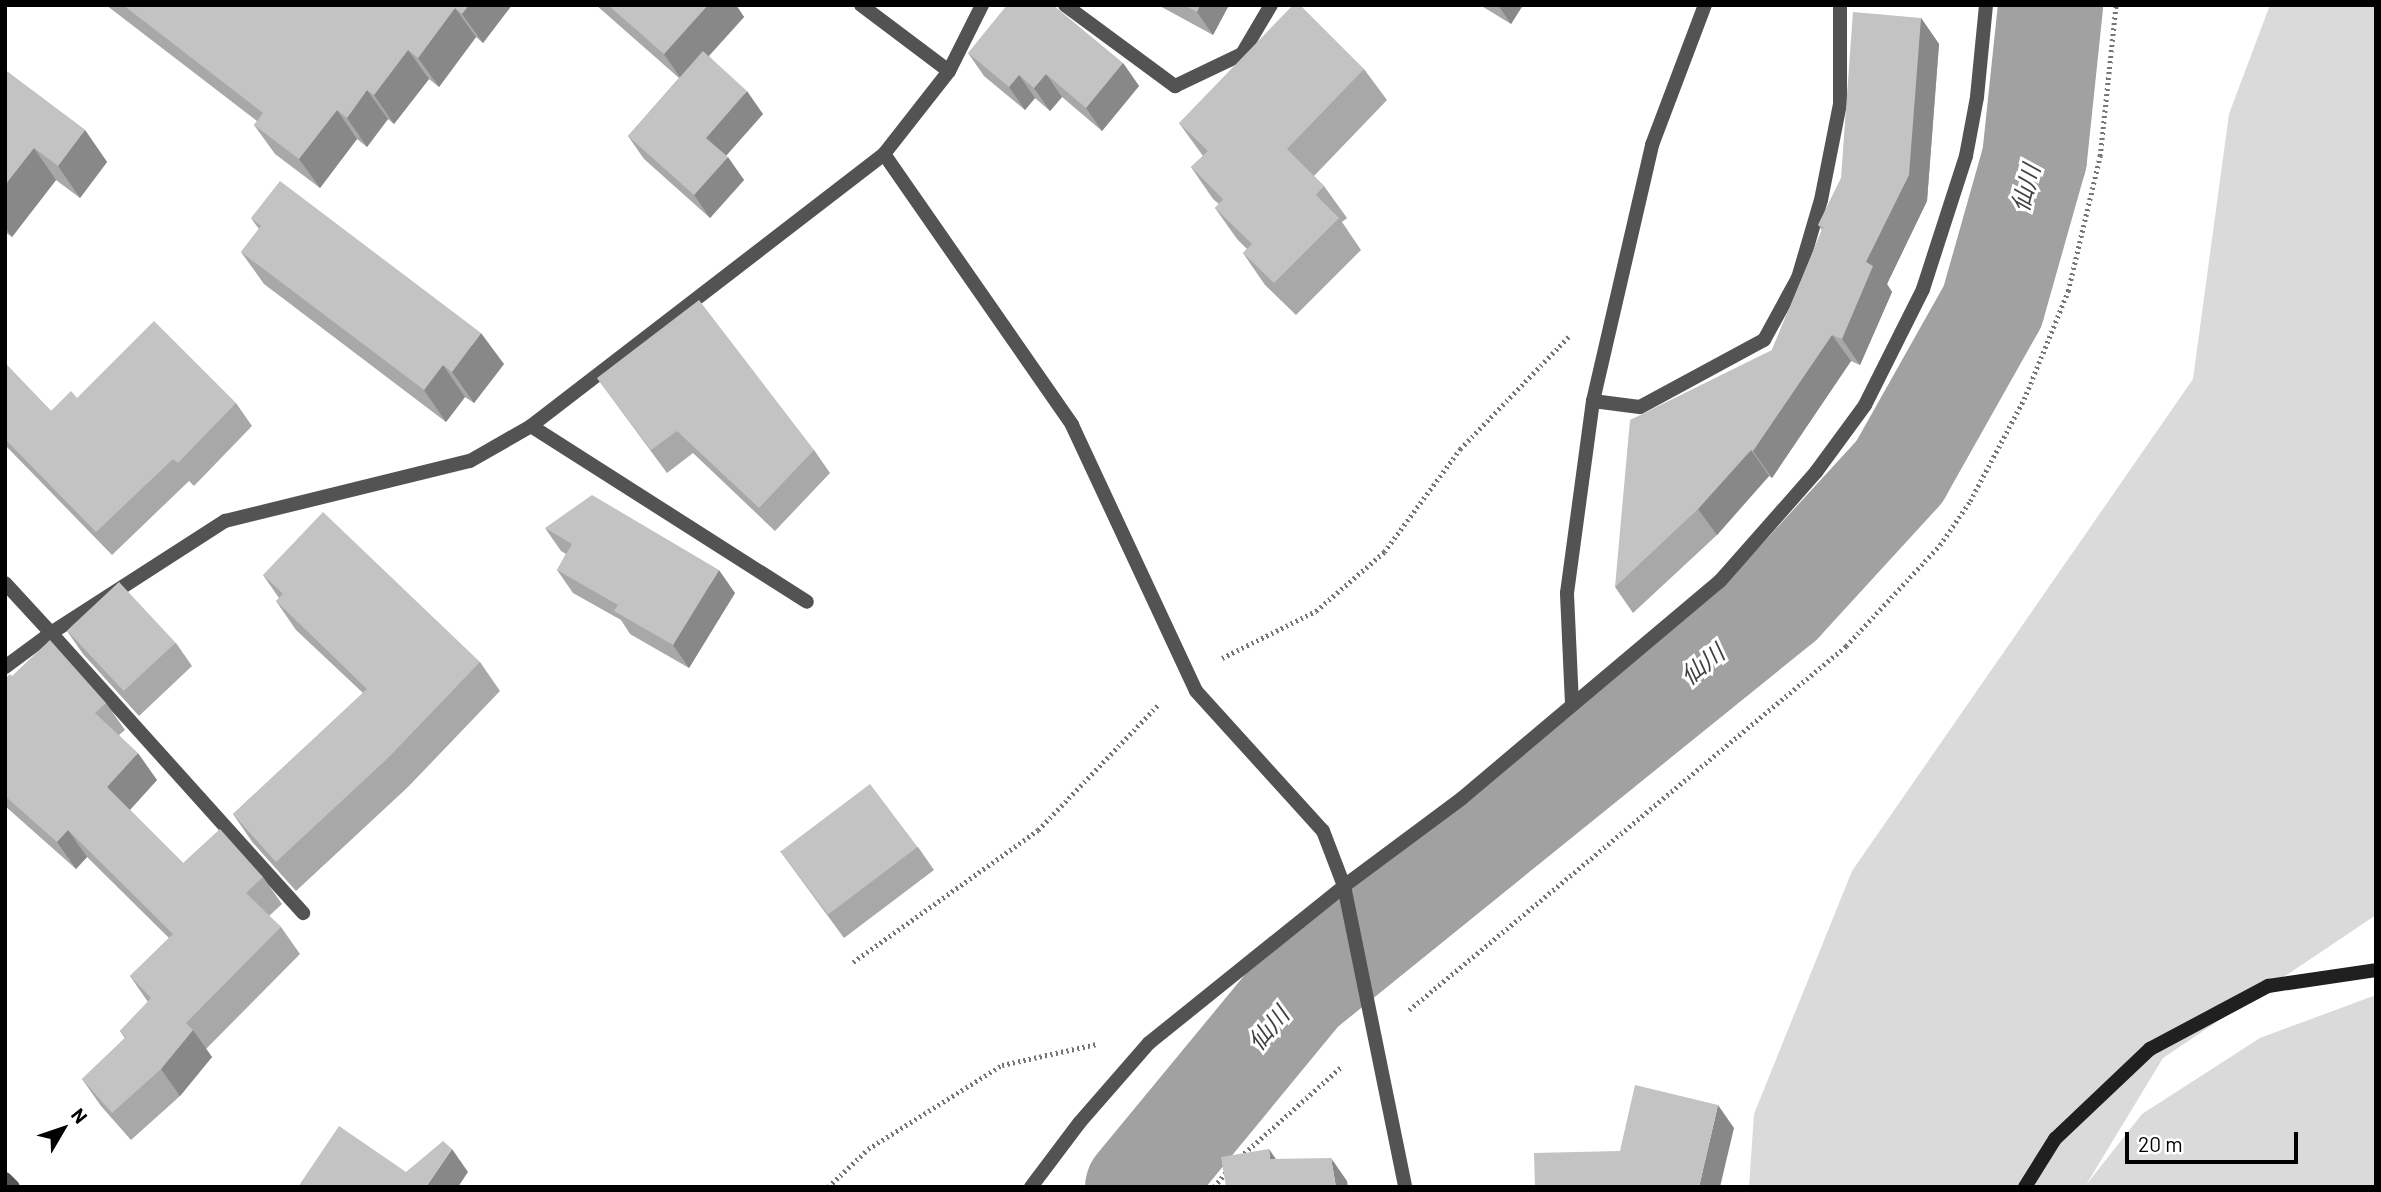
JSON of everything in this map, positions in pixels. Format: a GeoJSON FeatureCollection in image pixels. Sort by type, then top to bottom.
{"type":"FeatureCollection","features":[{"type":"Feature","properties":{"kind":"street"},"geometry":{"type":"LineString","coordinates":[[861,5],[948,71]]}},
{"type":"Feature","properties":{"kind":"street"},"geometry":{"type":"LineString","coordinates":[[5,667],[51,633],[225,521],[470,461],[531,426],[884,154],[948,71],[982,5]]}},
{"type":"Feature","properties":{"kind":"street"},"geometry":{"type":"LineString","coordinates":[[1065,5],[1175,86],[1242,54],[1271,5]]}},
{"type":"Feature","properties":{"kind":"street"},"geometry":{"type":"LineString","coordinates":[[1573,704],[1567,593],[1593,401],[1652,145],[1705,5]]}},
{"type":"Feature","properties":{"kind":"street"},"geometry":{"type":"LineString","coordinates":[[1593,401],[1640,407],[1764,340],[1798,278],[1821,200],[1840,104],[1840,5]]}},
{"type":"Feature","properties":{"kind":"street"},"geometry":{"type":"LineString","coordinates":[[1031,1187],[1080,1122],[1149,1043],[1344,886],[1461,799],[1720,581],[1816,472],[1865,405],[1923,289],[1966,156],[1977,97],[1986,5]]}},
{"type":"Feature","properties":{"kind":"street"},"geometry":{"type":"LineString","coordinates":[[884,154],[1072,425],[1196,691],[1323,831],[1344,886],[1373,1040],[1405,1187]]}},
{"type":"Feature","properties":{"kind":"street"},"geometry":{"type":"LineString","coordinates":[[531,426],[807,602]]}},
{"type":"Feature","properties":{"kind":"street"},"geometry":{"type":"LineString","coordinates":[[5,583],[303,913]]}},
{"type":"Feature","properties":{"kind":"street"},"geometry":{"type":"LineString","coordinates":[[2025,1187],[2055,1139],[2150,1049],[2267,986],[2376,970]]}},
{"type":"Feature","properties":{"kind":"street"},"geometry":{"type":"LineString","coordinates":[[5,1178],[13,1187]]}},
{"type":"Feature","properties":{"kind":"path"},"geometry":{"type":"LineString","coordinates":[[1238,1159],[1373,1040],[1846,646],[1940,545],[1970,501],[2024,399],[2068,291],[2100,156],[2116,5]]}},
{"type":"Feature","properties":{"kind":"path"},"geometry":{"type":"LineString","coordinates":[[853,962],[1038,830],[1188,675],[1316,611],[1384,552],[1461,449],[1567,335],[1606,343]]}},
{"type":"Feature","properties":{"kind":"path"},"geometry":{"type":"LineString","coordinates":[[828,1187],[869,1149],[1002,1065],[1106,1043],[1149,1043]]}},
{"type":"Feature","properties":{"kind":"path"},"geometry":{"type":"LineString","coordinates":[[1214,1187],[1230,1168]]}},
{"type":"Feature","properties":{"kind":"shaded area"},"geometry":{"type":"Polygon","coordinates":[[[2270,5],[2376,5],[2376,915],[2163,1058],[2086,1185],[2142,1114],[2260,1038],[2376,995],[2376,1187],[1749,1187],[1754,1114],[1852,871],[2193,379],[2229,114],[2270,5]]]}},
{"type":"Feature","properties":{"kind":"building"},"geometry":{"type":"Polygon","coordinates":[[[123,5],[469,5],[462,14],[455,8],[418,58],[408,50],[374,95],[367,90],[347,118],[337,110],[299,159],[254,125],[263,113],[123,5]]]}},
{"type":"Feature","properties":{"kind":"building"},"geometry":{"type":"Polygon","coordinates":[[[608,5],[708,5],[664,54],[608,5]]]}},
{"type":"Feature","properties":{"kind":"building"},"geometry":{"type":"Polygon","coordinates":[[[1007,5],[1053,5],[1123,63],[1086,108],[1046,74],[1034,88],[1019,75],[1009,87],[968,53],[1007,5]]]}},
{"type":"Feature","properties":{"kind":"building"},"geometry":{"type":"Polygon","coordinates":[[[1184,5],[1200,5],[1197,12],[1184,5]]]}},
{"type":"Feature","properties":{"kind":"building"},"geometry":{"type":"Polygon","coordinates":[[[1293,5],[1300,5],[1364,69],[1287,149],[1324,186],[1316,195],[1339,218],[1274,283],[1243,253],[1252,244],[1215,208],[1223,199],[1191,167],[1208,151],[1179,123],[1293,5]]]}},
{"type":"Feature","properties":{"kind":"building"},"geometry":{"type":"Polygon","coordinates":[[[1853,12],[1921,18],[1909,175],[1866,262],[1873,266],[1842,339],[1832,335],[1753,451],[1751,450],[1698,509],[1615,587],[1630,420],[1772,350],[1823,227],[1818,225],[1841,178],[1853,12]]]}},
{"type":"Feature","properties":{"kind":"building"},"geometry":{"type":"Polygon","coordinates":[[[703,51],[747,91],[706,138],[728,157],[694,195],[628,136],[703,51]]]}},
{"type":"Feature","properties":{"kind":"building"},"geometry":{"type":"Polygon","coordinates":[[[5,70],[85,130],[58,166],[34,148],[5,185],[5,70]]]}},
{"type":"Feature","properties":{"kind":"building"},"geometry":{"type":"Polygon","coordinates":[[[280,181],[481,333],[452,372],[443,365],[424,390],[241,252],[261,226],[251,218],[280,181]]]}},
{"type":"Feature","properties":{"kind":"building"},"geometry":{"type":"Polygon","coordinates":[[[699,300],[814,450],[759,508],[677,431],[651,450],[597,378],[699,300]]]}},
{"type":"Feature","properties":{"kind":"building"},"geometry":{"type":"Polygon","coordinates":[[[154,321],[236,403],[178,463],[173,459],[96,532],[5,439],[5,363],[51,411],[71,391],[77,398],[154,321]]]}},
{"type":"Feature","properties":{"kind":"building"},"geometry":{"type":"Polygon","coordinates":[[[592,495],[719,570],[673,645],[614,611],[618,605],[557,570],[572,544],[545,528],[592,495]]]}},
{"type":"Feature","properties":{"kind":"building"},"geometry":{"type":"Polygon","coordinates":[[[323,512],[480,662],[388,758],[276,862],[233,814],[367,689],[276,601],[283,594],[263,575],[323,512]]]}},
{"type":"Feature","properties":{"kind":"building"},"geometry":{"type":"Polygon","coordinates":[[[119,582],[176,643],[124,691],[67,630],[119,582]]]}},
{"type":"Feature","properties":{"kind":"building"},"geometry":{"type":"Polygon","coordinates":[[[50,640],[106,703],[95,713],[138,753],[107,787],[183,863],[220,829],[263,877],[246,893],[281,927],[186,1023],[193,1030],[161,1069],[112,1113],[82,1079],[126,1037],[120,1031],[151,998],[130,976],[173,934],[68,830],[57,842],[5,796],[5,679],[10,674],[12,676],[50,640]]]}},
{"type":"Feature","properties":{"kind":"building"},"geometry":{"type":"Polygon","coordinates":[[[870,784],[918,847],[828,914],[781,851],[870,784]]]}},
{"type":"Feature","properties":{"kind":"building"},"geometry":{"type":"Polygon","coordinates":[[[1635,1085],[1718,1105],[1699,1187],[1535,1187],[1534,1153],[1620,1151],[1635,1085]]]}},
{"type":"Feature","properties":{"kind":"building"},"geometry":{"type":"Polygon","coordinates":[[[339,1126],[406,1172],[443,1141],[452,1149],[426,1187],[298,1187],[339,1126]]]}},
{"type":"Feature","properties":{"kind":"building"},"geometry":{"type":"Polygon","coordinates":[[[1269,1149],[1270,1159],[1331,1158],[1336,1187],[1226,1187],[1221,1157],[1269,1149]]]}},
{"type":"Feature","properties":{"kind":"waterway","name":"仙川"},"geometry":{"type":"LineString","coordinates":[[1137,1187],[1300,989],[1780,601],[1899,471],[1992,306],[2034,158],[2050,5]]}}]}
